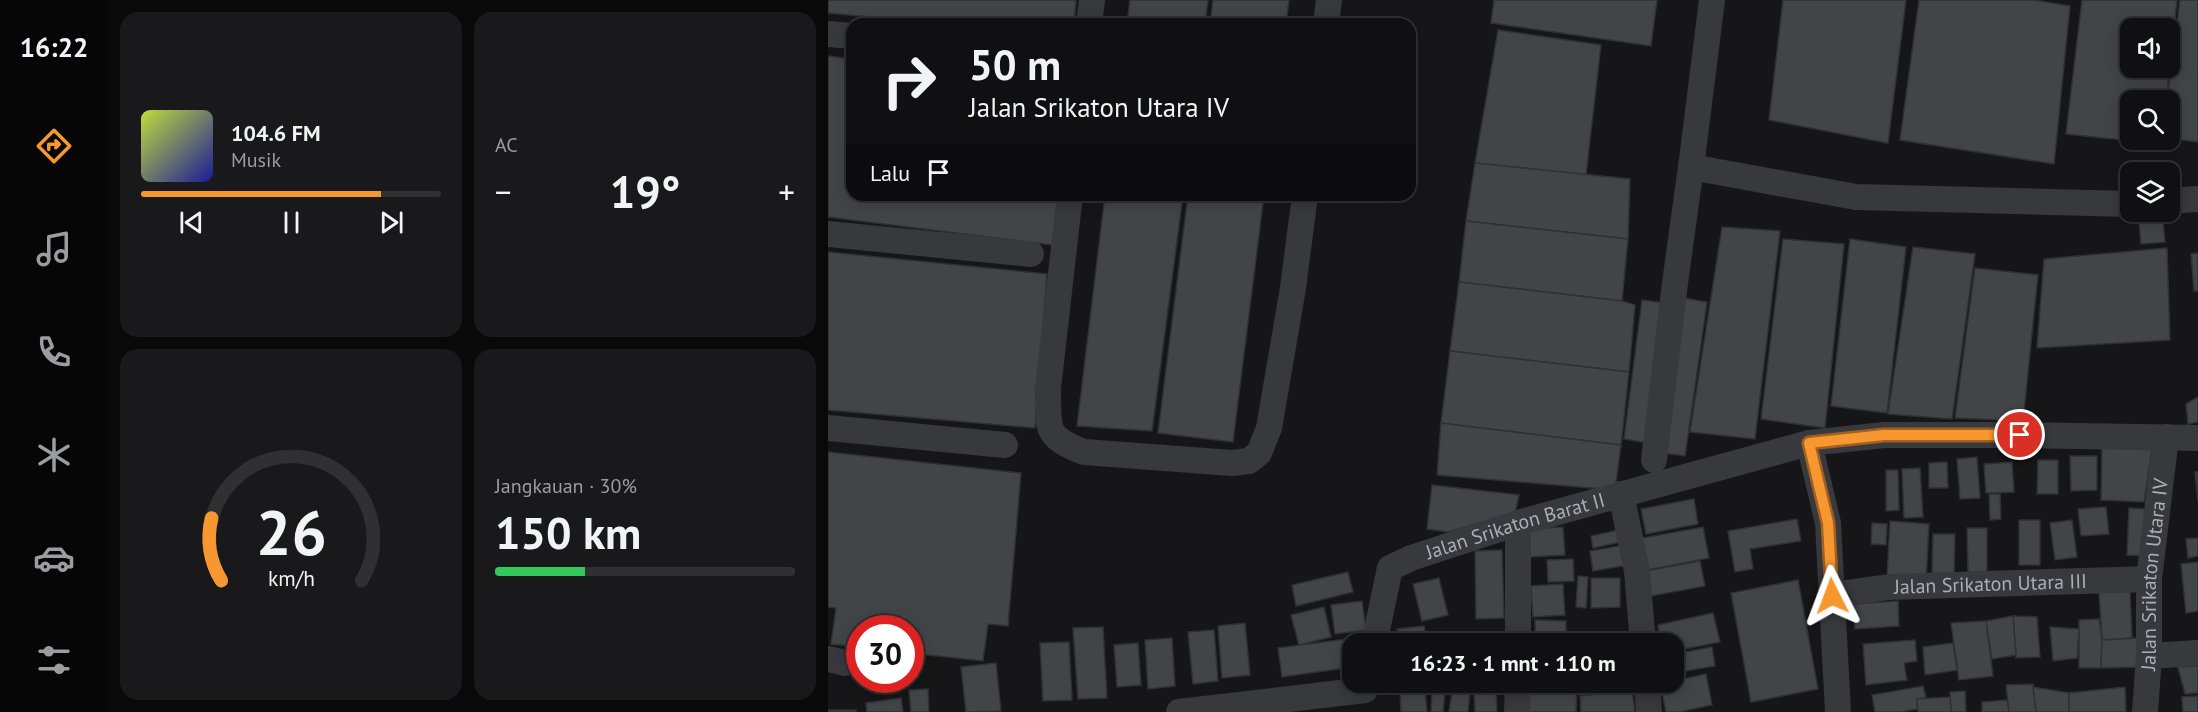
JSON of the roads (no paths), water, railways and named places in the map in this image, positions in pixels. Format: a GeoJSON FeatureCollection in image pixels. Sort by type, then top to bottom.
{"type":"FeatureCollection","features":[{"type":"Feature","properties":{"kind":"street"},"geometry":{"type":"LineString","coordinates":[[1090,18],[1092,0]]}},
{"type":"Feature","properties":{"kind":"street"},"geometry":{"type":"LineString","coordinates":[[1327,18],[1329,0]]}},
{"type":"Feature","properties":{"kind":"street"},"geometry":{"type":"LineString","coordinates":[[1654,460],[1712,0]]}},
{"type":"Feature","properties":{"kind":"street"},"geometry":{"type":"LineString","coordinates":[[828,34],[846,36]]}},
{"type":"Feature","properties":{"kind":"street"},"geometry":{"type":"LineString","coordinates":[[1691,167],[1856,197],[2120,204]]}},
{"type":"Feature","properties":{"kind":"street"},"geometry":{"type":"LineString","coordinates":[[2180,200],[2198,199]]}},
{"type":"Feature","properties":{"kind":"street"},"geometry":{"type":"LineString","coordinates":[[1069,201],[1048,388],[1049,420],[1054,436],[1062,443],[1084,452],[1232,463],[1250,461],[1259,453],[1269,429],[1293,288],[1304,201]]}},
{"type":"Feature","properties":{"kind":"street"},"geometry":{"type":"LineString","coordinates":[[828,234],[1031,254]]}},
{"type":"Feature","properties":{"kind":"street"},"geometry":{"type":"LineString","coordinates":[[828,428],[1005,445]]}},
{"type":"Feature","properties":{"kind":"street"},"geometry":{"type":"LineString","coordinates":[[1838,712],[1828,523],[1809,443],[1884,435],[2198,438]]}},
{"type":"Feature","properties":{"kind":"street","name":"Jalan Srikaton Utara IV"},"geometry":{"type":"LineString","coordinates":[[2145,712],[2149,656],[2149,579],[2166,437]]}},
{"type":"Feature","properties":{"kind":"street","name":"Jalan Srikaton Barat II"},"geometry":{"type":"LineString","coordinates":[[1376,633],[1390,568],[1411,558],[1518,523],[1809,443]]}},
{"type":"Feature","properties":{"kind":"street","name":"Jalan Srikaton Barat II"},"geometry":{"type":"LineString","coordinates":[[1621,494],[1637,571],[1642,633]]}},
{"type":"Feature","properties":{"kind":"street"},"geometry":{"type":"LineString","coordinates":[[1518,523],[1518,633]]}},
{"type":"Feature","properties":{"kind":"street","name":"Jalan Srikaton Utara III"},"geometry":{"type":"LineString","coordinates":[[1832,596],[1889,587],[2149,579]]}},
{"type":"Feature","properties":{"kind":"street"},"geometry":{"type":"LineString","coordinates":[[2149,656],[2198,653]]}},
{"type":"Feature","properties":{"kind":"street"},"geometry":{"type":"LineString","coordinates":[[1517,712],[1518,693]]}},
{"type":"Feature","properties":{"kind":"street"},"geometry":{"type":"LineString","coordinates":[[1648,693],[1649,712]]}},
{"type":"Feature","properties":{"kind":"street"},"geometry":{"type":"LineString","coordinates":[[1179,712],[1365,695]]}}]}
